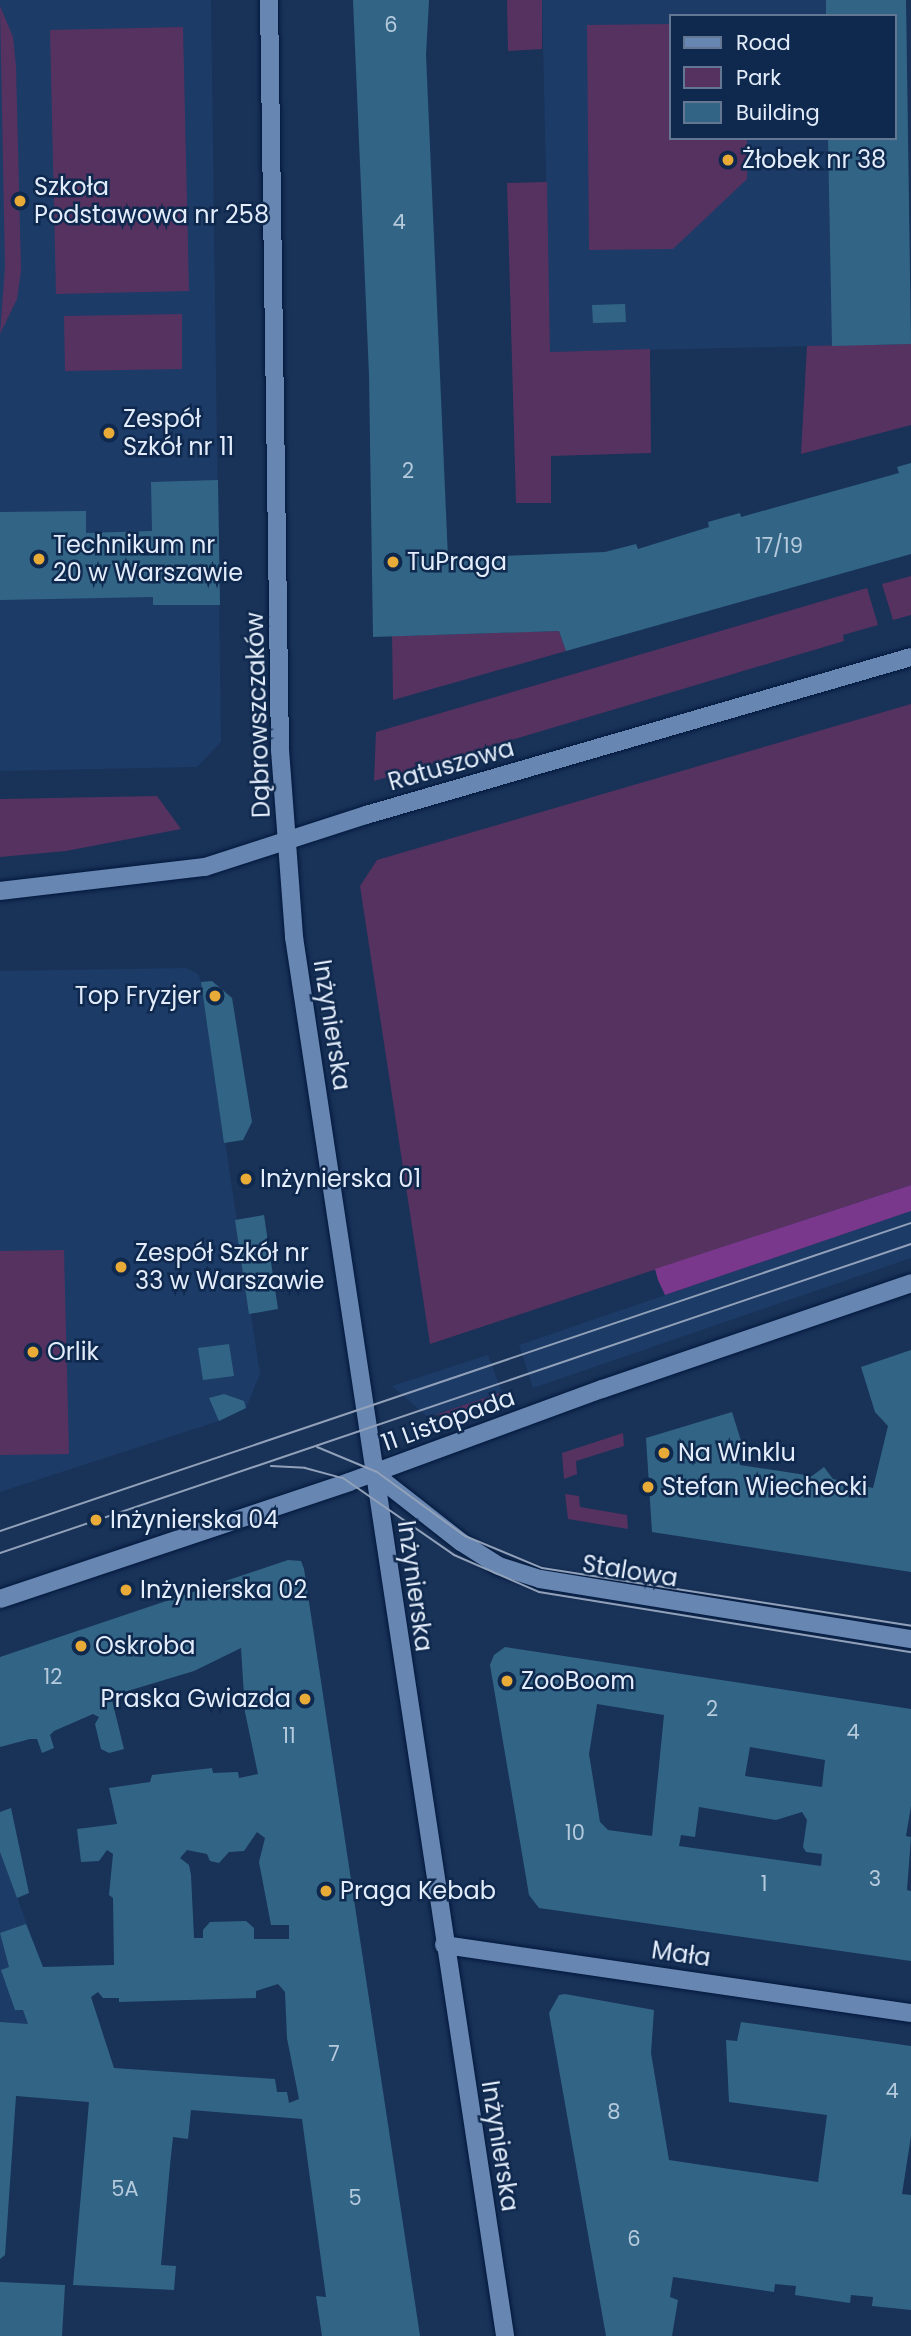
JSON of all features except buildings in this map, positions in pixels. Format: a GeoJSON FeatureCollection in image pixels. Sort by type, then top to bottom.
{"type":"FeatureCollection","features":[{"type":"Feature","properties":{"kind":"street","name":"Dąbrowszczaków"},"geometry":{"type":"LineString","coordinates":[[269,0],[280,750],[287,841]]}},
{"type":"Feature","properties":{"kind":"street","name":"Ratuszowa"},"geometry":{"type":"LineString","coordinates":[[0,891],[205,867],[911,657]]}},
{"type":"Feature","properties":{"kind":"street","name":"Inżynierska"},"geometry":{"type":"LineString","coordinates":[[287,841],[294,937],[505,2336]]}},
{"type":"Feature","properties":{"kind":"street","name":"11 Listopada"},"geometry":{"type":"LineString","coordinates":[[0,1598],[373,1473],[602,1388],[911,1283]]}},
{"type":"Feature","properties":{"kind":"street","name":"Stalowa"},"geometry":{"type":"LineString","coordinates":[[373,1473],[461,1542],[499,1566],[540,1579],[911,1639]]}},
{"type":"Feature","properties":{"kind":"street","name":"Mała"},"geometry":{"type":"LineString","coordinates":[[444,1945],[911,2013]]}},
{"type":"Feature","properties":{"kind":"shaded area","name":"Zespół Szkół nr 11"},"geometry":{"type":"Polygon","coordinates":[[[0,0],[211,0],[221,742],[197,767],[0,771],[0,0]]]}},
{"type":"Feature","properties":{"kind":"shaded area","name":"Żłobek nr 38"},"geometry":{"type":"Polygon","coordinates":[[[542,0],[906,0],[911,344],[550,352],[542,0]]]}},
{"type":"Feature","properties":{"kind":"shaded area","name":"Zespół Szkół nr 33 w Warszawie"},"geometry":{"type":"Polygon","coordinates":[[[186,968],[198,974],[201,982],[260,1374],[246,1408],[219,1421],[0,1492],[0,971],[186,968]]]}},
{"type":"Feature","properties":{"kind":"shaded area"},"geometry":{"type":"Polygon","coordinates":[[[911,1185],[911,1211],[665,1295],[658,1280],[655,1269],[911,1185]]]}},
{"type":"Feature","properties":{"kind":"shaded area"},"geometry":{"type":"Polygon","coordinates":[[[911,1211],[911,1258],[533,1388],[519,1345],[911,1211]]]}},
{"type":"Feature","properties":{"kind":"shaded area"},"geometry":{"type":"Polygon","coordinates":[[[488,1355],[502,1392],[428,1417],[392,1386],[488,1355]]]}},
{"type":"Feature","properties":{"kind":"shaded area"},"geometry":{"type":"Polygon","coordinates":[[[0,1852],[43,1967],[86,2101],[0,2094],[0,1852]]]}},
{"type":"Feature","properties":{"kind":"green space"},"geometry":{"type":"Polygon","coordinates":[[[507,0],[542,0],[542,49],[508,51],[507,0]]]}},
{"type":"Feature","properties":{"kind":"green space"},"geometry":{"type":"Polygon","coordinates":[[[0,6],[13,37],[16,66],[21,271],[17,299],[0,334],[5,267],[0,6]]]}},
{"type":"Feature","properties":{"kind":"green space"},"geometry":{"type":"Polygon","coordinates":[[[670,24],[670,140],[747,140],[747,179],[673,249],[589,250],[587,25],[670,24]]]}},
{"type":"Feature","properties":{"kind":"green space"},"geometry":{"type":"Polygon","coordinates":[[[183,27],[189,291],[56,294],[50,30],[183,27]]]}},
{"type":"Feature","properties":{"kind":"green space"},"geometry":{"type":"Polygon","coordinates":[[[547,182],[550,352],[650,349],[651,453],[551,456],[551,503],[516,503],[507,183],[547,182]]]}},
{"type":"Feature","properties":{"kind":"green space"},"geometry":{"type":"Polygon","coordinates":[[[182,314],[182,369],[65,371],[64,316],[182,314]]]}},
{"type":"Feature","properties":{"kind":"green space"},"geometry":{"type":"Polygon","coordinates":[[[911,344],[911,425],[801,454],[807,346],[911,344]]]}},
{"type":"Feature","properties":{"kind":"green space"},"geometry":{"type":"Polygon","coordinates":[[[911,576],[911,615],[893,620],[882,584],[911,576]]]}},
{"type":"Feature","properties":{"kind":"green space"},"geometry":{"type":"Polygon","coordinates":[[[867,588],[878,625],[843,635],[844,641],[374,781],[376,732],[867,588]]]}},
{"type":"Feature","properties":{"kind":"green space"},"geometry":{"type":"Polygon","coordinates":[[[559,631],[566,651],[393,700],[392,636],[559,631]]]}},
{"type":"Feature","properties":{"kind":"green space"},"geometry":{"type":"Polygon","coordinates":[[[911,704],[911,1185],[430,1344],[360,886],[377,860],[911,704]]]}},
{"type":"Feature","properties":{"kind":"green space"},"geometry":{"type":"Polygon","coordinates":[[[157,796],[181,829],[66,851],[0,857],[0,799],[157,796]]]}},
{"type":"Feature","properties":{"kind":"green space","name":"Orlik"},"geometry":{"type":"Polygon","coordinates":[[[64,1250],[69,1454],[0,1455],[0,1251],[64,1250]]]}},
{"type":"Feature","properties":{"kind":"green space"},"geometry":{"type":"Polygon","coordinates":[[[499,1393],[502,1400],[463,1413],[435,1415],[499,1393]]]}},
{"type":"Feature","properties":{"kind":"green space"},"geometry":{"type":"Polygon","coordinates":[[[623,1433],[624,1446],[576,1461],[577,1474],[564,1479],[562,1453],[623,1433]]]}},
{"type":"Feature","properties":{"kind":"green space"},"geometry":{"type":"Polygon","coordinates":[[[565,1494],[579,1496],[580,1507],[627,1515],[628,1529],[568,1519],[565,1494]]]}},
{"type":"Feature","properties":{"kind":"tram line"},"geometry":{"type":"LineString","coordinates":[[0,1531],[911,1223]]}},
{"type":"Feature","properties":{"kind":"tram line"},"geometry":{"type":"LineString","coordinates":[[0,1553],[911,1244]]}},
{"type":"Feature","properties":{"kind":"tram line"},"geometry":{"type":"LineString","coordinates":[[317,1447],[377,1472],[465,1536],[542,1568],[911,1626]]}},
{"type":"Feature","properties":{"kind":"tram line"},"geometry":{"type":"LineString","coordinates":[[271,1466],[305,1468],[343,1478],[454,1555],[539,1592],[911,1652]]}},
{"type":"Feature","properties":{"kind":"place","name":"Żłobek nr 38"},"geometry":{"type":"Point","coordinates":[728,160]}},
{"type":"Feature","properties":{"kind":"place","name":"Szkoła Podstawowa nr 258"},"geometry":{"type":"Point","coordinates":[20,201]}},
{"type":"Feature","properties":{"kind":"place","name":"Zespół Szkół nr 11"},"geometry":{"type":"Point","coordinates":[109,433]}},
{"type":"Feature","properties":{"kind":"place","name":"Technikum nr 20 w Warszawie"},"geometry":{"type":"Point","coordinates":[39,559]}},
{"type":"Feature","properties":{"kind":"place","name":"TuPraga"},"geometry":{"type":"Point","coordinates":[393,562]}},
{"type":"Feature","properties":{"kind":"place","name":"Top Fryzjer"},"geometry":{"type":"Point","coordinates":[215,996]}},
{"type":"Feature","properties":{"kind":"place","name":"Inżynierska 01"},"geometry":{"type":"Point","coordinates":[246,1179]}},
{"type":"Feature","properties":{"kind":"place","name":"Zespół Szkół nr 33 w Warszawie"},"geometry":{"type":"Point","coordinates":[121,1267]}},
{"type":"Feature","properties":{"kind":"place","name":"Orlik"},"geometry":{"type":"Point","coordinates":[33,1352]}},
{"type":"Feature","properties":{"kind":"place","name":"Na Winklu"},"geometry":{"type":"Point","coordinates":[664,1453]}},
{"type":"Feature","properties":{"kind":"place","name":"Stefan Wiechecki"},"geometry":{"type":"Point","coordinates":[648,1487]}},
{"type":"Feature","properties":{"kind":"place","name":"Inżynierska 04"},"geometry":{"type":"Point","coordinates":[96,1520]}},
{"type":"Feature","properties":{"kind":"place","name":"Inżynierska 02"},"geometry":{"type":"Point","coordinates":[126,1590]}},
{"type":"Feature","properties":{"kind":"place","name":"Oskroba"},"geometry":{"type":"Point","coordinates":[81,1646]}},
{"type":"Feature","properties":{"kind":"place","name":"ZooBoom"},"geometry":{"type":"Point","coordinates":[507,1681]}},
{"type":"Feature","properties":{"kind":"place","name":"Praska Gwiazda"},"geometry":{"type":"Point","coordinates":[305,1699]}},
{"type":"Feature","properties":{"kind":"place","name":"Praga Kebab"},"geometry":{"type":"Point","coordinates":[326,1891]}}]}
